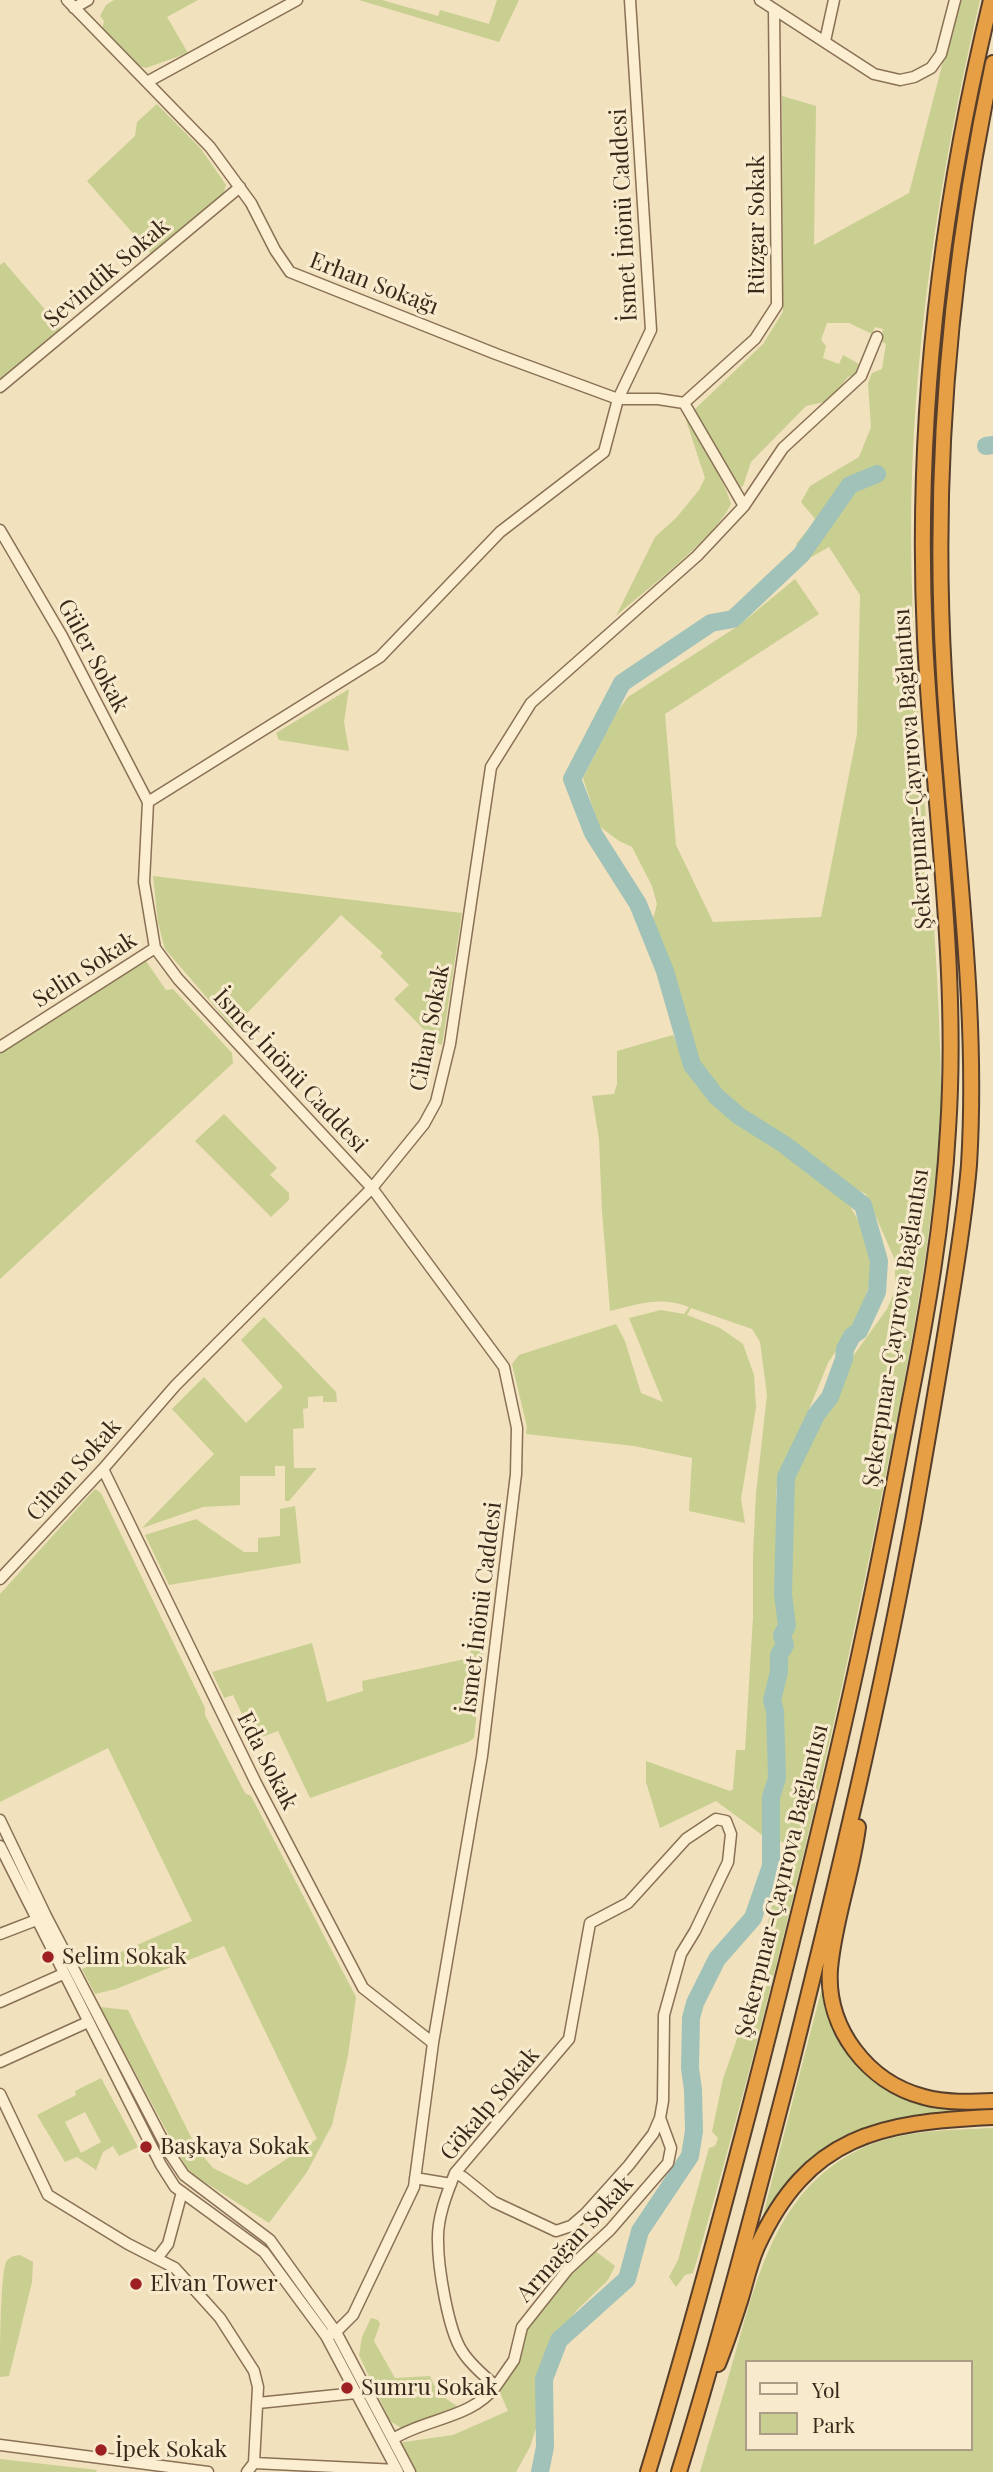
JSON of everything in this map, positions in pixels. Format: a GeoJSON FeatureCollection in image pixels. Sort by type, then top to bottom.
{"type":"FeatureCollection","features":[{"type":"Feature","properties":{"kind":"highway","name":"Şekerpınar-Çayırova Bağlantısı"},"geometry":{"type":"LineString","coordinates":[[648,2472],[721,2215],[825,1810],[882,1549],[935,1257],[946,1163],[951,1028],[948,940],[925,637],[923,476],[929,383],[946,229],[963,125],[991,0]]}},
{"type":"Feature","properties":{"kind":"highway","name":"Şekerpınar-Çayırova Bağlantısı"},"geometry":{"type":"LineString","coordinates":[[678,2472],[780,2108],[851,1823],[905,1565],[958,1264],[968,1165],[970,1021],[943,671],[940,478],[954,289],[978,131],[993,63]]}},
{"type":"Feature","properties":{"kind":"highway"},"geometry":{"type":"LineString","coordinates":[[869,1737],[854,1855],[830,1968],[830,1992],[838,2023],[845,2037],[869,2067],[886,2081],[907,2092],[925,2098],[957,2102],[993,2101]]}},
{"type":"Feature","properties":{"kind":"highway"},"geometry":{"type":"LineString","coordinates":[[683,2457],[732,2327],[756,2249],[777,2208],[801,2177],[845,2146],[884,2129],[935,2120],[993,2117]]}},
{"type":"Feature","properties":{"kind":"street"},"geometry":{"type":"LineString","coordinates":[[71,4],[88,0]]}},
{"type":"Feature","properties":{"kind":"street"},"geometry":{"type":"LineString","coordinates":[[147,82],[297,0]]}},
{"type":"Feature","properties":{"kind":"street","name":"İsmet İnönü Caddesi"},"geometry":{"type":"LineString","coordinates":[[331,2334],[353,2315],[414,2187],[433,2043],[482,1756],[516,1474],[517,1428],[503,1367],[372,1188],[178,979],[155,948],[144,883],[148,802],[380,657],[500,532],[604,452],[618,399],[651,330],[630,0]]}},
{"type":"Feature","properties":{"kind":"street"},"geometry":{"type":"LineString","coordinates":[[760,0],[874,74],[900,80],[915,77],[931,68],[941,54],[955,0]]}},
{"type":"Feature","properties":{"kind":"street"},"geometry":{"type":"LineString","coordinates":[[825,41],[834,0]]}},
{"type":"Feature","properties":{"kind":"street","name":"Erhan Sokağı"},"geometry":{"type":"LineString","coordinates":[[71,4],[210,147],[251,203],[275,250],[290,272],[618,399]]}},
{"type":"Feature","properties":{"kind":"street","name":"Rüzgar Sokak"},"geometry":{"type":"LineString","coordinates":[[684,403],[755,339],[777,305],[774,9]]}},
{"type":"Feature","properties":{"kind":"street","name":"Sevindik Sokak"},"geometry":{"type":"LineString","coordinates":[[0,387],[240,187]]}},
{"type":"Feature","properties":{"kind":"street","name":"Cihan Sokak"},"geometry":{"type":"LineString","coordinates":[[0,1579],[103,1469],[175,1386],[372,1188],[424,1124],[436,1102],[452,1031],[491,767],[531,703],[697,556],[744,506],[783,447],[861,376],[877,337]]}},
{"type":"Feature","properties":{"kind":"street"},"geometry":{"type":"LineString","coordinates":[[618,399],[658,399],[684,403],[744,506]]}},
{"type":"Feature","properties":{"kind":"street","name":"Güler Sokak"},"geometry":{"type":"LineString","coordinates":[[0,530],[62,636],[148,802]]}},
{"type":"Feature","properties":{"kind":"street","name":"Selin Sokak"},"geometry":{"type":"LineString","coordinates":[[0,1047],[155,948]]}},
{"type":"Feature","properties":{"kind":"street","name":"Eda Sokak"},"geometry":{"type":"LineString","coordinates":[[103,1469],[256,1783],[363,1988],[433,2043]]}},
{"type":"Feature","properties":{"kind":"street","name":"Gökalp Sokak"},"geometry":{"type":"LineString","coordinates":[[496,2386],[463,2352],[454,2336],[438,2239],[450,2184],[455,2173],[569,2039],[590,1923],[628,1903],[686,1839],[716,1819],[726,1821],[732,1834],[728,1862],[681,1954],[664,2015],[663,2101],[660,2118]]}},
{"type":"Feature","properties":{"kind":"street"},"geometry":{"type":"LineString","coordinates":[[0,1820],[63,1974],[161,2165],[175,2187],[264,2252],[331,2334],[356,2393],[403,2470]]}},
{"type":"Feature","properties":{"kind":"street"},"geometry":{"type":"LineString","coordinates":[[0,1846],[170,2154],[184,2175],[270,2240],[331,2334],[393,2439],[403,2470]]}},
{"type":"Feature","properties":{"kind":"street"},"geometry":{"type":"LineString","coordinates":[[0,1934],[41,1918]]}},
{"type":"Feature","properties":{"kind":"street"},"geometry":{"type":"LineString","coordinates":[[0,2002],[63,1974]]}},
{"type":"Feature","properties":{"kind":"street"},"geometry":{"type":"LineString","coordinates":[[0,2062],[88,2022]]}},
{"type":"Feature","properties":{"kind":"street"},"geometry":{"type":"LineString","coordinates":[[0,2094],[48,2195],[128,2244],[176,2268],[220,2318],[254,2371],[258,2387],[254,2463],[247,2472]]}},
{"type":"Feature","properties":{"kind":"street"},"geometry":{"type":"LineString","coordinates":[[455,2173],[494,2202],[556,2231],[570,2226],[585,2214],[629,2165],[653,2134],[660,2118]]}},
{"type":"Feature","properties":{"kind":"street","name":"Armağan Sokak"},"geometry":{"type":"LineString","coordinates":[[496,2386],[514,2360],[522,2327],[568,2269],[610,2230],[668,2163],[671,2148],[660,2118]]}},
{"type":"Feature","properties":{"kind":"street"},"geometry":{"type":"LineString","coordinates":[[415,2178],[450,2184]]}},
{"type":"Feature","properties":{"kind":"street"},"geometry":{"type":"LineString","coordinates":[[158,2257],[168,2244],[182,2192]]}},
{"type":"Feature","properties":{"kind":"street"},"geometry":{"type":"LineString","coordinates":[[393,2439],[408,2430],[458,2414],[487,2398],[496,2386]]}},
{"type":"Feature","properties":{"kind":"street"},"geometry":{"type":"LineString","coordinates":[[258,2403],[356,2393]]}},
{"type":"Feature","properties":{"kind":"street"},"geometry":{"type":"LineString","coordinates":[[0,2445],[208,2472]]}},
{"type":"Feature","properties":{"kind":"street"},"geometry":{"type":"LineString","coordinates":[[108,2472],[115,2460]]}},
{"type":"Feature","properties":{"kind":"street"},"geometry":{"type":"LineString","coordinates":[[254,2463],[326,2469],[403,2470]]}},
{"type":"Feature","properties":{"kind":"green space"},"geometry":{"type":"Polygon","coordinates":[[[114,0],[198,0],[167,17],[188,53],[146,68],[138,66],[102,30],[104,21],[100,16],[106,5],[114,0]]]}},
{"type":"Feature","properties":{"kind":"green space"},"geometry":{"type":"Polygon","coordinates":[[[359,0],[382,0],[438,16],[440,10],[489,24],[497,0],[519,0],[499,42],[359,0]]]}},
{"type":"Feature","properties":{"kind":"green space"},"geometry":{"type":"Polygon","coordinates":[[[959,0],[980,0],[952,132],[930,266],[912,469],[912,606],[936,951],[941,1088],[940,1136],[931,1215],[915,1322],[881,1499],[797,1882],[749,2072],[697,2260],[693,2273],[685,2275],[676,2287],[669,2277],[678,2260],[709,2148],[715,2146],[718,2138],[712,2132],[723,2079],[746,2013],[787,1843],[773,1840],[774,1806],[781,1775],[782,1751],[778,1699],[789,1646],[787,1637],[791,1627],[786,1575],[789,1542],[788,1482],[795,1474],[819,1419],[831,1401],[843,1370],[887,1309],[896,1288],[894,1258],[866,1194],[839,1181],[757,1121],[745,1116],[720,1095],[695,1061],[676,988],[653,919],[657,904],[652,886],[632,847],[599,826],[583,778],[616,713],[628,697],[738,626],[795,579],[819,614],[665,714],[676,845],[713,922],[821,917],[857,734],[860,595],[829,547],[806,560],[796,544],[816,520],[801,502],[810,486],[859,457],[871,427],[868,383],[872,373],[882,369],[886,344],[881,341],[883,329],[875,327],[872,334],[849,323],[827,323],[821,340],[826,346],[823,358],[839,364],[843,355],[859,364],[855,375],[848,377],[831,398],[806,406],[751,462],[743,486],[738,488],[694,410],[763,344],[783,312],[782,96],[816,106],[814,245],[909,193],[959,0]]]}},
{"type":"Feature","properties":{"kind":"green space"},"geometry":{"type":"Polygon","coordinates":[[[157,104],[201,149],[226,185],[223,195],[152,255],[87,181],[135,136],[137,122],[157,104]]]}},
{"type":"Feature","properties":{"kind":"green space"},"geometry":{"type":"Polygon","coordinates":[[[4,262],[61,328],[0,379],[0,265],[4,262]]]}},
{"type":"Feature","properties":{"kind":"green space"},"geometry":{"type":"Polygon","coordinates":[[[685,417],[717,470],[731,504],[711,532],[696,547],[616,616],[655,537],[677,517],[699,490],[705,478],[685,417]]]}},
{"type":"Feature","properties":{"kind":"green space"},"geometry":{"type":"Polygon","coordinates":[[[349,689],[344,722],[349,751],[279,740],[276,733],[349,689]]]}},
{"type":"Feature","properties":{"kind":"green space"},"geometry":{"type":"Polygon","coordinates":[[[153,876],[462,913],[442,1045],[394,999],[409,985],[380,956],[383,953],[341,915],[233,1028],[165,949],[158,923],[153,876]]]}},
{"type":"Feature","properties":{"kind":"green space"},"geometry":{"type":"Polygon","coordinates":[[[146,961],[166,990],[173,989],[232,1053],[233,1063],[0,1279],[0,1054],[146,961]]]}},
{"type":"Feature","properties":{"kind":"green space"},"geometry":{"type":"Polygon","coordinates":[[[673,1035],[692,1075],[737,1123],[779,1145],[842,1193],[866,1233],[872,1278],[857,1319],[828,1363],[776,1490],[780,1617],[767,1699],[772,1763],[764,1791],[762,1835],[716,1801],[660,1828],[646,1782],[646,1761],[730,1791],[733,1789],[736,1750],[745,1750],[753,1617],[756,1493],[767,1395],[760,1342],[752,1329],[691,1308],[687,1315],[720,1328],[743,1344],[754,1375],[756,1408],[741,1499],[745,1523],[689,1511],[692,1458],[634,1446],[526,1434],[527,1427],[512,1364],[519,1355],[616,1324],[625,1341],[641,1393],[663,1402],[629,1318],[661,1310],[684,1314],[689,1307],[659,1302],[610,1311],[599,1139],[592,1096],[614,1094],[617,1084],[617,1051],[673,1035]]]}},
{"type":"Feature","properties":{"kind":"green space"},"geometry":{"type":"Polygon","coordinates":[[[224,1114],[277,1168],[270,1175],[289,1193],[289,1200],[271,1217],[195,1141],[224,1114]]]}},
{"type":"Feature","properties":{"kind":"green space"},"geometry":{"type":"Polygon","coordinates":[[[264,1317],[336,1392],[337,1402],[323,1402],[323,1396],[308,1397],[308,1408],[303,1409],[304,1428],[293,1429],[294,1468],[317,1468],[289,1501],[285,1501],[285,1466],[275,1466],[275,1476],[240,1476],[240,1505],[203,1507],[142,1528],[214,1454],[172,1409],[204,1377],[246,1423],[283,1387],[241,1340],[264,1317]]]}},
{"type":"Feature","properties":{"kind":"green space"},"geometry":{"type":"Polygon","coordinates":[[[95,1489],[101,1493],[205,1708],[205,1715],[245,1793],[251,1796],[356,1997],[348,2056],[332,2125],[307,2172],[269,2223],[195,2176],[186,2167],[100,2007],[128,2010],[197,2149],[213,2168],[247,2185],[317,2139],[224,1946],[116,1989],[95,1994],[82,1969],[192,1921],[108,1748],[0,1802],[0,1594],[95,1489]]]}},
{"type":"Feature","properties":{"kind":"green space"},"geometry":{"type":"Polygon","coordinates":[[[295,1506],[301,1563],[169,1585],[145,1535],[196,1519],[244,1552],[258,1552],[258,1538],[280,1536],[280,1509],[295,1506]]]}},
{"type":"Feature","properties":{"kind":"green space"},"geometry":{"type":"Polygon","coordinates":[[[486,1630],[474,1738],[310,1798],[278,1731],[254,1740],[233,1695],[224,1698],[212,1672],[312,1643],[327,1702],[363,1691],[362,1681],[470,1658],[472,1635],[486,1630]]]}},
{"type":"Feature","properties":{"kind":"green space"},"geometry":{"type":"Polygon","coordinates":[[[823,1984],[831,2020],[838,2037],[859,2067],[888,2090],[911,2099],[958,2108],[958,2111],[914,2116],[872,2126],[833,2144],[793,2176],[762,2219],[823,1984]]]}},
{"type":"Feature","properties":{"kind":"green space"},"geometry":{"type":"Polygon","coordinates":[[[101,2078],[138,2147],[119,2156],[113,2146],[103,2152],[96,2170],[77,2157],[65,2162],[37,2115],[76,2095],[75,2091],[101,2078]],[[85,2112],[65,2122],[81,2153],[101,2142],[85,2112]]]}},
{"type":"Feature","properties":{"kind":"green space"},"geometry":{"type":"Polygon","coordinates":[[[993,2128],[993,2472],[700,2472],[753,2292],[777,2233],[793,2207],[813,2183],[837,2162],[867,2146],[897,2137],[945,2130],[993,2128]]]}},
{"type":"Feature","properties":{"kind":"green space"},"geometry":{"type":"Polygon","coordinates":[[[594,2250],[615,2266],[608,2280],[577,2310],[554,2340],[550,2355],[540,2371],[541,2412],[530,2447],[516,2472],[415,2472],[397,2443],[453,2435],[508,2411],[497,2386],[517,2365],[524,2331],[568,2273],[594,2250]]]}},
{"type":"Feature","properties":{"kind":"green space"},"geometry":{"type":"Polygon","coordinates":[[[20,2255],[33,2262],[32,2282],[9,2376],[0,2377],[4,2271],[8,2260],[20,2255]]]}},
{"type":"Feature","properties":{"kind":"green space"},"geometry":{"type":"Polygon","coordinates":[[[371,2318],[378,2320],[380,2324],[374,2341],[395,2378],[430,2376],[440,2394],[457,2406],[456,2411],[401,2428],[390,2421],[359,2355],[362,2337],[371,2318]]]}},
{"type":"Feature","properties":{"kind":"green space"},"geometry":{"type":"Polygon","coordinates":[[[0,2459],[97,2470],[0,2472],[0,2459]]]}},
{"type":"Feature","properties":{"kind":"waterway"},"geometry":{"type":"LineString","coordinates":[[986,446],[993,445]]}},
{"type":"Feature","properties":{"kind":"waterway"},"geometry":{"type":"LineString","coordinates":[[540,2472],[545,2447],[544,2379],[559,2340],[627,2279],[640,2231],[690,2156],[694,2131],[690,2068],[691,2018],[695,2003],[717,1959],[753,1918],[771,1866],[771,1797],[777,1778],[775,1711],[772,1700],[779,1672],[779,1655],[785,1645],[782,1635],[787,1626],[783,1594],[786,1477],[816,1415],[830,1397],[845,1349],[852,1336],[859,1331],[877,1292],[879,1261],[863,1205],[785,1145],[739,1116],[716,1096],[692,1065],[665,971],[638,904],[593,833],[572,779],[622,683],[711,623],[733,619],[801,555],[850,485],[877,474]]}},
{"type":"Feature","properties":{"kind":"place","name":"Selim Sokak"},"geometry":{"type":"Point","coordinates":[48,1957]}},
{"type":"Feature","properties":{"kind":"place","name":"Başkaya Sokak"},"geometry":{"type":"Point","coordinates":[146,2147]}},
{"type":"Feature","properties":{"kind":"place","name":"Elvan Tower"},"geometry":{"type":"Point","coordinates":[136,2284]}},
{"type":"Feature","properties":{"kind":"place","name":"Sumru Sokak"},"geometry":{"type":"Point","coordinates":[347,2388]}},
{"type":"Feature","properties":{"kind":"place","name":"İpek Sokak"},"geometry":{"type":"Point","coordinates":[101,2450]}}]}
